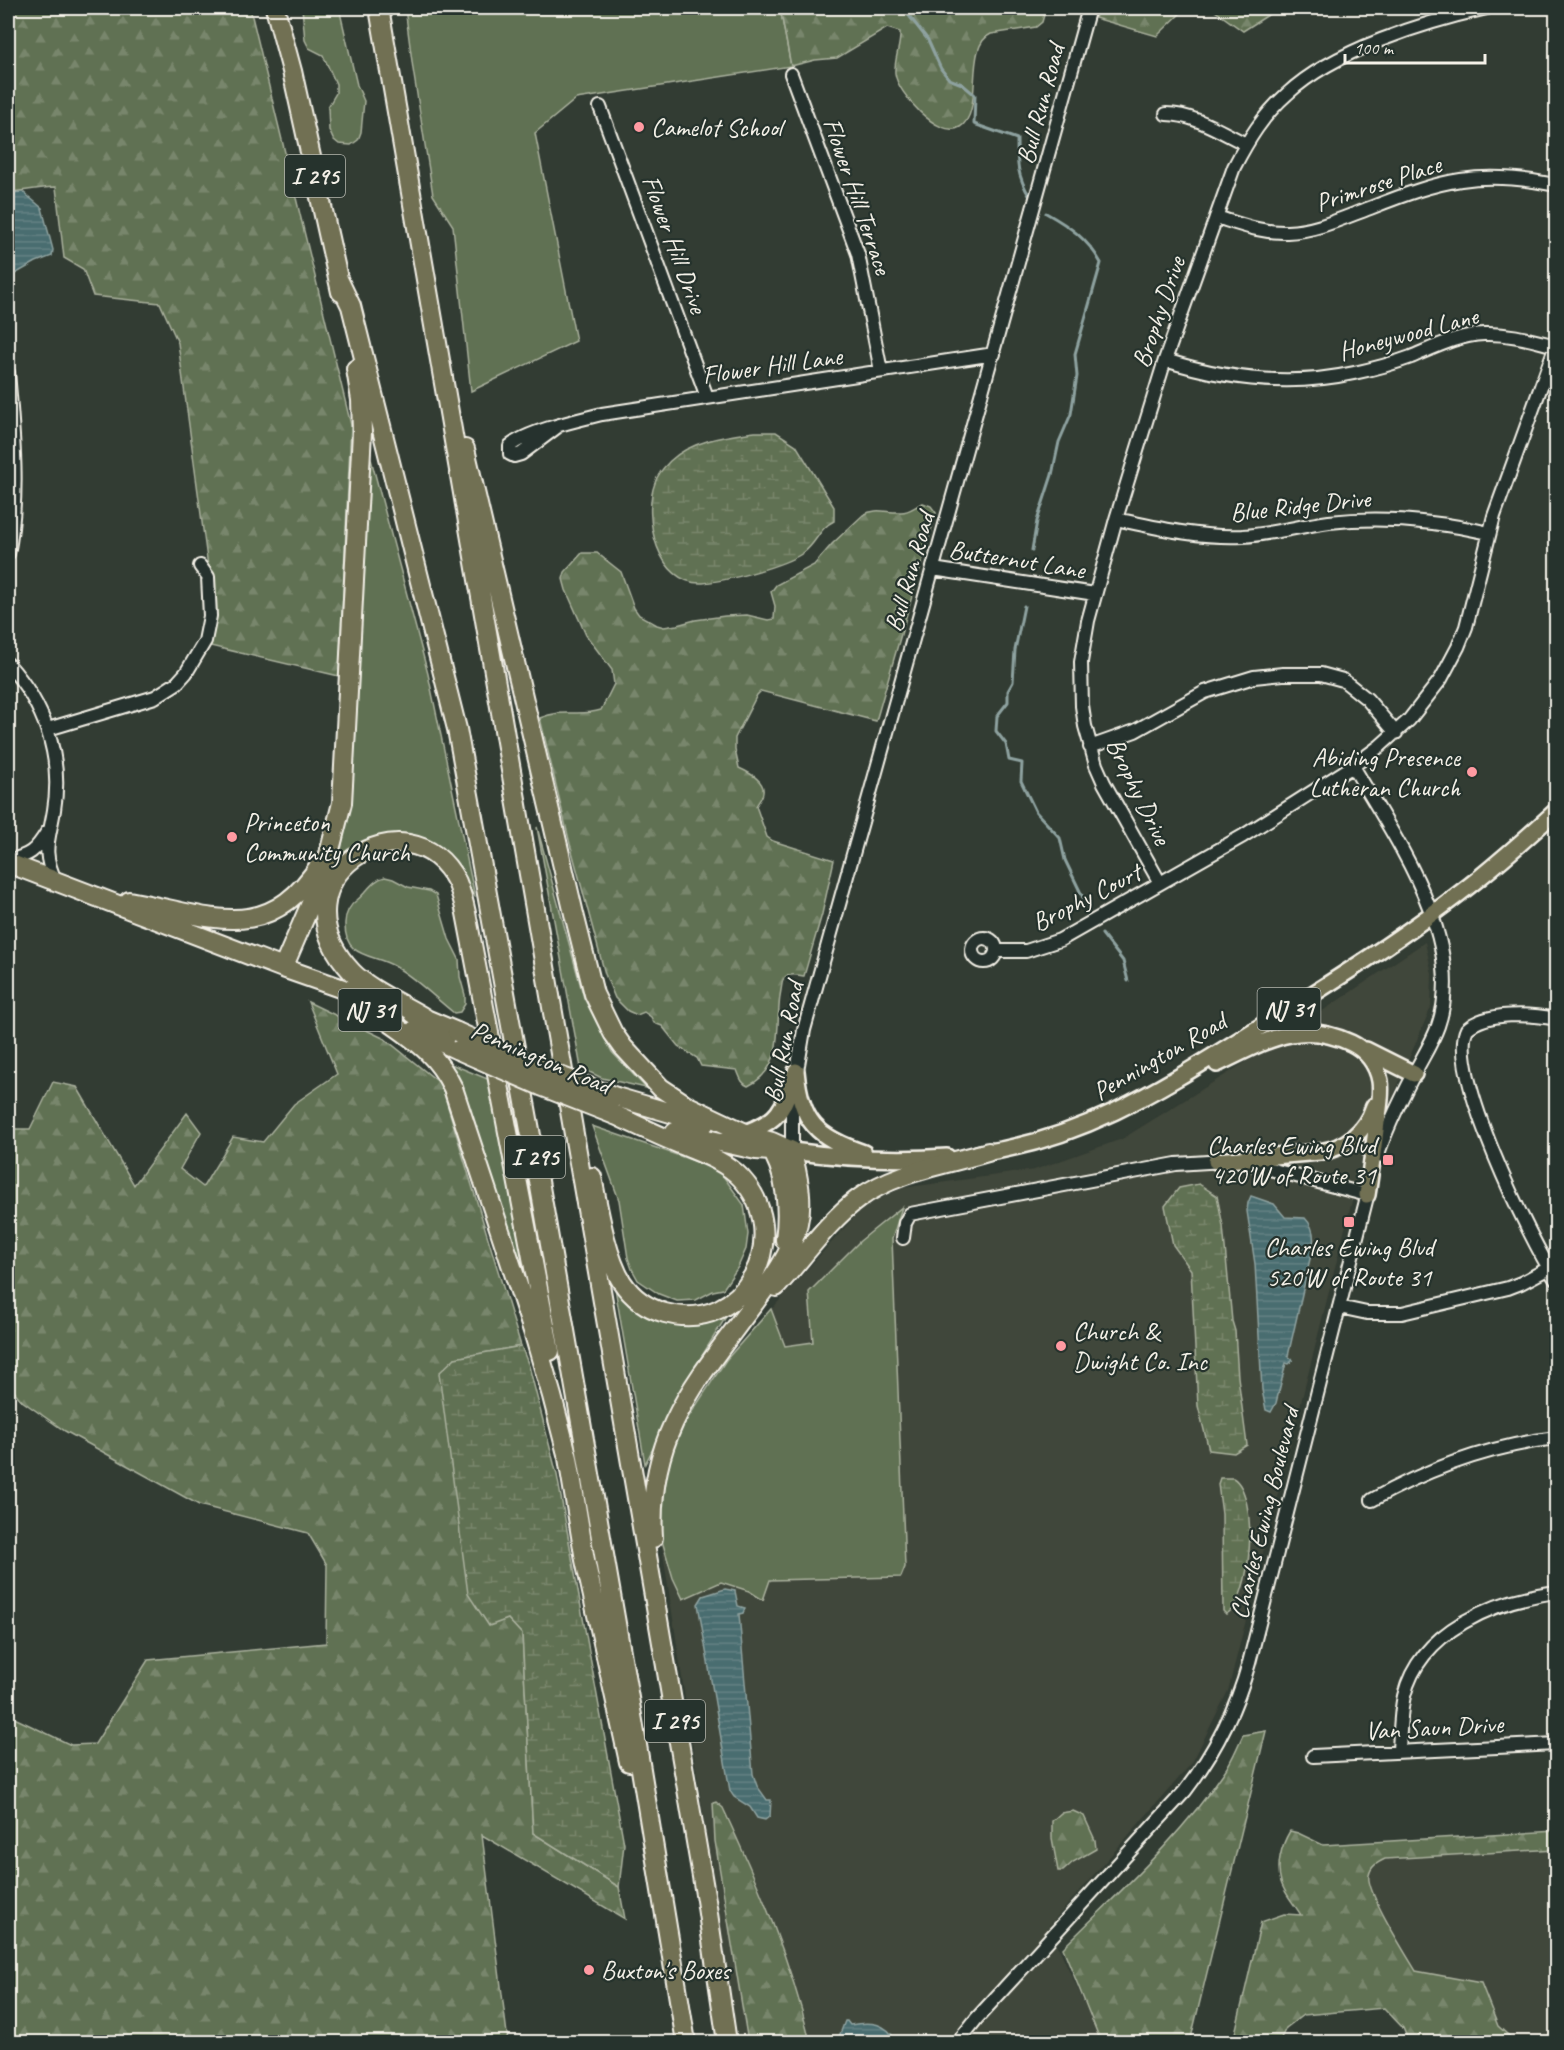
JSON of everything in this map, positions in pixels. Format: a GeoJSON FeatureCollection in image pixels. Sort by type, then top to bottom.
{"type":"FeatureCollection","features":[{"type":"Feature","properties":{"kind":"highway","name":"I 295"},"geometry":{"type":"LineString","coordinates":[[275,8],[292,71],[339,281],[351,306],[457,729],[534,1152],[686,2043]]}},
{"type":"Feature","properties":{"kind":"highway","name":"I 295"},"geometry":{"type":"LineString","coordinates":[[379,8],[706,1900],[727,2043]]}},
{"type":"Feature","properties":{"kind":"highway"},"geometry":{"type":"LineString","coordinates":[[405,164],[467,457],[594,994],[607,1022],[623,1047],[662,1088],[688,1106],[753,1135],[773,1153],[782,1178],[787,1215],[783,1250],[777,1270]]}},
{"type":"Feature","properties":{"kind":"highway"},"geometry":{"type":"LineString","coordinates":[[283,968],[324,873],[342,803],[362,413],[339,281]]}},
{"type":"Feature","properties":{"kind":"highway"},"geometry":{"type":"LineString","coordinates":[[86,893],[227,920],[255,918],[278,908],[304,886],[325,858],[339,820]]}},
{"type":"Feature","properties":{"kind":"highway"},"geometry":{"type":"LineString","coordinates":[[425,1018],[354,974],[338,953],[327,928],[326,902],[335,878],[354,857],[377,846],[403,844],[427,852],[449,871],[460,890],[541,1305],[585,1560],[671,1947]]}},
{"type":"Feature","properties":{"kind":"highway","name":"Pennington Road"},"geometry":{"type":"LineString","coordinates":[[8,862],[283,968],[425,1018],[458,1041],[541,1086],[615,1115],[715,1142],[773,1153],[792,1151]]}},
{"type":"Feature","properties":{"kind":"highway","name":"Pennington Road"},"geometry":{"type":"LineString","coordinates":[[283,968],[378,1014],[616,1097],[753,1135],[792,1151]]}},
{"type":"Feature","properties":{"kind":"highway"},"geometry":{"type":"LineString","coordinates":[[544,970],[617,1274],[636,1298],[666,1314],[696,1316],[712,1312],[729,1303],[744,1290],[752,1278],[762,1251],[762,1218],[751,1192],[740,1177],[718,1160],[615,1115]]}},
{"type":"Feature","properties":{"kind":"highway"},"geometry":{"type":"LineString","coordinates":[[378,1014],[427,1049],[447,1075],[453,1088],[533,1331],[568,1458]]}},
{"type":"Feature","properties":{"kind":"highway"},"geometry":{"type":"LineString","coordinates":[[655,1602],[652,1509],[658,1465],[667,1436],[680,1408],[777,1270],[790,1246],[799,1216],[799,1178],[792,1151]]}},
{"type":"Feature","properties":{"kind":"highway"},"geometry":{"type":"LineString","coordinates":[[720,1349],[837,1218],[858,1199],[877,1187],[900,1178],[988,1152]]}},
{"type":"Feature","properties":{"kind":"main road","name":"Pennington Road"},"geometry":{"type":"LineString","coordinates":[[792,1151],[832,1156],[912,1160],[988,1152],[1022,1145],[1065,1133],[1100,1119],[1144,1098],[1297,1004],[1431,914],[1478,879],[1557,811]]}},
{"type":"Feature","properties":{"kind":"main road"},"geometry":{"type":"LineString","coordinates":[[1144,1098],[1281,1035],[1299,1032],[1317,1032],[1335,1036],[1414,1074]]}},
{"type":"Feature","properties":{"kind":"main road"},"geometry":{"type":"LineString","coordinates":[[1216,1161],[1325,1152],[1349,1141],[1365,1126],[1375,1101],[1375,1075],[1361,1049]]}},
{"type":"Feature","properties":{"kind":"main road"},"geometry":{"type":"LineString","coordinates":[[1361,1049],[1378,1072],[1381,1089],[1367,1194]]}},
{"type":"Feature","properties":{"kind":"main road"},"geometry":{"type":"LineString","coordinates":[[753,1135],[770,1123],[784,1106],[796,1071]]}},
{"type":"Feature","properties":{"kind":"main road"},"geometry":{"type":"LineString","coordinates":[[796,1071],[801,1106],[806,1116],[817,1128],[836,1143],[881,1159]]}},
{"type":"Feature","properties":{"kind":"street","name":"Bull Run Road"},"geometry":{"type":"LineString","coordinates":[[792,1151],[790,1119],[796,1071],[810,1008],[1089,8]]}},
{"type":"Feature","properties":{"kind":"street","name":"Brophy Drive"},"geometry":{"type":"LineString","coordinates":[[1487,8],[1432,22],[1323,67],[1305,79],[1272,108],[1246,144],[1234,168],[1164,360],[1095,594],[1081,662],[1082,706],[1090,747],[1104,783],[1160,883],[1243,836],[1353,766],[1396,733],[1437,686],[1458,647],[1471,610],[1489,533],[1556,346]]}},
{"type":"Feature","properties":{"kind":"street","name":"Flower Hill Terrace"},"geometry":{"type":"LineString","coordinates":[[791,74],[856,246],[881,371]]}},
{"type":"Feature","properties":{"kind":"street","name":"Flower Hill Drive"},"geometry":{"type":"LineString","coordinates":[[600,107],[707,397]]}},
{"type":"Feature","properties":{"kind":"street"},"geometry":{"type":"LineString","coordinates":[[1166,114],[1191,118],[1246,144]]}},
{"type":"Feature","properties":{"kind":"street","name":"Primrose Place"},"geometry":{"type":"LineString","coordinates":[[1216,217],[1268,231],[1303,231],[1423,188],[1447,182],[1487,177],[1512,178],[1557,185]]}},
{"type":"Feature","properties":{"kind":"street","name":"Honeywood Lane"},"geometry":{"type":"LineString","coordinates":[[1164,360],[1232,376],[1295,380],[1351,374],[1381,366],[1447,341],[1482,334],[1514,336],[1556,346]]}},
{"type":"Feature","properties":{"kind":"street","name":"Flower Hill Lane"},"geometry":{"type":"LineString","coordinates":[[557,427],[602,414],[994,354]]}},
{"type":"Feature","properties":{"kind":"street"},"geometry":{"type":"LineString","coordinates":[[8,372],[16,480],[8,554]]}},
{"type":"Feature","properties":{"kind":"street","name":"Blue Ridge Drive"},"geometry":{"type":"LineString","coordinates":[[1116,519],[1168,531],[1216,536],[1269,533],[1355,520],[1391,519],[1427,522],[1489,533]]}},
{"type":"Feature","properties":{"kind":"street"},"geometry":{"type":"LineString","coordinates":[[48,729],[155,697],[177,683],[186,673],[205,641],[210,616],[208,577],[200,566]]}},
{"type":"Feature","properties":{"kind":"street","name":"Butternut Lane"},"geometry":{"type":"LineString","coordinates":[[933,569],[1095,594]]}},
{"type":"Feature","properties":{"kind":"street"},"geometry":{"type":"LineString","coordinates":[[8,664],[31,694],[48,729],[56,768],[56,789],[46,851],[48,865],[56,882]]}},
{"type":"Feature","properties":{"kind":"street"},"geometry":{"type":"LineString","coordinates":[[1090,747],[1135,732],[1205,692],[1254,677],[1282,674],[1321,674],[1343,680],[1367,699],[1396,733]]}},
{"type":"Feature","properties":{"kind":"street","name":"Charles Ewing Boulevard"},"geometry":{"type":"LineString","coordinates":[[958,2043],[976,2018],[1185,1791],[1219,1740],[1237,1702],[1381,1144],[1436,1032],[1445,1000],[1444,959],[1421,886],[1353,766]]}},
{"type":"Feature","properties":{"kind":"street"},"geometry":{"type":"LineString","coordinates":[[8,862],[27,856],[38,847],[50,826]]}},
{"type":"Feature","properties":{"kind":"street","name":"Brophy Court"},"geometry":{"type":"LineString","coordinates":[[996,951],[1026,951],[1060,940],[1160,883]]}},
{"type":"Feature","properties":{"kind":"street"},"geometry":{"type":"LineString","coordinates":[[1557,1019],[1530,1015],[1500,1017],[1475,1023],[1465,1031],[1463,1039],[1463,1053],[1476,1105],[1512,1198],[1557,1280]]}},
{"type":"Feature","properties":{"kind":"street"},"geometry":{"type":"LineString","coordinates":[[903,1238],[909,1214],[1176,1164],[1216,1161],[1256,1164],[1367,1194]]}},
{"type":"Feature","properties":{"kind":"street"},"geometry":{"type":"LineString","coordinates":[[1339,1307],[1379,1314],[1412,1311],[1521,1284],[1549,1268]]}},
{"type":"Feature","properties":{"kind":"street"},"geometry":{"type":"LineString","coordinates":[[1372,1500],[1404,1482],[1464,1458],[1520,1443],[1557,1438]]}},
{"type":"Feature","properties":{"kind":"street"},"geometry":{"type":"LineString","coordinates":[[1399,1752],[1404,1694],[1426,1652],[1455,1628],[1494,1607],[1526,1597],[1557,1592]]}},
{"type":"Feature","properties":{"kind":"street","name":"Van Saun Drive"},"geometry":{"type":"LineString","coordinates":[[1313,1756],[1557,1744]]}},
{"type":"Feature","properties":{"kind":"shaded area"},"geometry":{"type":"Polygon","coordinates":[[[1425,942],[1432,974],[1431,1007],[1357,1181],[1228,1691],[1192,1763],[1049,1926],[1102,2042],[738,2042],[660,1534],[726,1360],[865,1205],[902,1188],[1034,1170],[1122,1139],[1254,1057],[1425,942]]]}},
{"type":"Feature","properties":{"kind":"shaded area"},"geometry":{"type":"Polygon","coordinates":[[[1556,1847],[1556,2042],[1480,2042],[1406,1977],[1358,1859],[1556,1847]]]}},
{"type":"Feature","properties":{"kind":"green space"},"geometry":{"type":"Polygon","coordinates":[[[8,8],[250,8],[351,425],[339,676],[206,645],[213,604],[178,343],[160,303],[93,296],[83,269],[64,258],[56,187],[8,192],[8,8]]]}},
{"type":"Feature","properties":{"kind":"green space"},"geometry":{"type":"Polygon","coordinates":[[[302,8],[339,8],[357,85],[364,101],[361,132],[358,140],[351,145],[339,144],[333,139],[329,130],[328,107],[336,93],[336,84],[323,55],[309,48],[305,40],[302,8]]]}},
{"type":"Feature","properties":{"kind":"green space"},"geometry":{"type":"Polygon","coordinates":[[[405,8],[780,8],[791,66],[576,99],[535,133],[576,341],[471,391],[453,226],[433,195],[405,8]]]}},
{"type":"Feature","properties":{"kind":"green space"},"geometry":{"type":"Polygon","coordinates":[[[780,8],[1046,8],[1042,22],[1036,27],[991,34],[983,41],[975,65],[971,108],[967,119],[960,127],[951,129],[941,127],[931,121],[903,92],[895,73],[900,32],[887,28],[837,58],[791,66],[780,8]]]}},
{"type":"Feature","properties":{"kind":"green space"},"geometry":{"type":"Polygon","coordinates":[[[1098,8],[1186,8],[1157,36],[1095,18],[1098,8]]]}},
{"type":"Feature","properties":{"kind":"green space"},"geometry":{"type":"Polygon","coordinates":[[[1211,8],[1279,8],[1243,31],[1211,8]]]}},
{"type":"Feature","properties":{"kind":"green space"},"geometry":{"type":"Polygon","coordinates":[[[755,432],[776,432],[796,445],[834,507],[834,521],[803,553],[783,563],[726,579],[703,583],[687,581],[665,562],[657,547],[651,513],[651,497],[656,480],[670,461],[689,448],[710,440],[755,432]]]}},
{"type":"Feature","properties":{"kind":"green space"},"geometry":{"type":"Polygon","coordinates":[[[367,444],[428,674],[475,897],[462,878],[424,840],[369,838],[340,856],[350,799],[367,444]]]}},
{"type":"Feature","properties":{"kind":"green space"},"geometry":{"type":"Polygon","coordinates":[[[923,503],[931,506],[936,513],[876,721],[761,691],[735,738],[739,768],[755,777],[763,788],[762,796],[756,806],[767,837],[773,841],[834,860],[822,914],[804,976],[789,975],[783,981],[774,1056],[769,1068],[748,1086],[742,1081],[737,1070],[701,1066],[697,1058],[678,1046],[662,1026],[654,1023],[651,1017],[644,1012],[637,1015],[628,1011],[615,998],[605,974],[570,844],[540,718],[549,715],[601,710],[614,684],[612,670],[586,635],[566,590],[563,579],[565,572],[582,553],[597,553],[621,572],[634,608],[639,615],[664,627],[725,616],[747,615],[768,620],[774,619],[775,606],[771,592],[776,585],[814,565],[832,544],[863,515],[877,511],[904,512],[923,503]]]}},
{"type":"Feature","properties":{"kind":"green space"},"geometry":{"type":"Polygon","coordinates":[[[537,827],[584,998],[612,1052],[646,1088],[602,1078],[581,1068],[537,827]]]}},
{"type":"Feature","properties":{"kind":"green space"},"geometry":{"type":"Polygon","coordinates":[[[385,877],[436,895],[449,939],[459,959],[460,977],[465,995],[465,1004],[460,1012],[454,1013],[396,967],[362,954],[349,944],[345,923],[348,910],[373,883],[385,877]]]}},
{"type":"Feature","properties":{"kind":"green space"},"geometry":{"type":"Polygon","coordinates":[[[308,1002],[385,1039],[441,1084],[521,1346],[455,1358],[508,1619],[522,1634],[533,1833],[619,1887],[625,1919],[482,1835],[508,2042],[8,2042],[8,1715],[71,1745],[95,1744],[148,1660],[326,1643],[327,1565],[308,1533],[199,1505],[65,1431],[22,1401],[8,1384],[8,1129],[30,1129],[53,1082],[77,1087],[134,1185],[187,1113],[201,1132],[180,1169],[203,1187],[233,1137],[263,1142],[294,1104],[337,1074],[308,1002]]]}},
{"type":"Feature","properties":{"kind":"green space"},"geometry":{"type":"Polygon","coordinates":[[[451,1064],[490,1080],[537,1323],[451,1064]]]}},
{"type":"Feature","properties":{"kind":"green space"},"geometry":{"type":"Polygon","coordinates":[[[592,1126],[718,1169],[744,1205],[748,1234],[746,1249],[738,1267],[723,1289],[713,1291],[696,1300],[677,1301],[659,1294],[638,1280],[628,1258],[619,1200],[592,1126]]]}},
{"type":"Feature","properties":{"kind":"green space"},"geometry":{"type":"Polygon","coordinates":[[[1199,1184],[1217,1196],[1223,1226],[1247,1445],[1234,1453],[1209,1450],[1198,1406],[1191,1270],[1173,1245],[1165,1206],[1179,1188],[1199,1184]]]}},
{"type":"Feature","properties":{"kind":"green space"},"geometry":{"type":"Polygon","coordinates":[[[902,1207],[892,1239],[905,1567],[901,1577],[770,1580],[763,1600],[749,1591],[721,1582],[683,1599],[673,1578],[660,1534],[662,1480],[680,1430],[726,1360],[771,1309],[785,1346],[813,1342],[809,1292],[860,1241],[902,1207]]]}},
{"type":"Feature","properties":{"kind":"green space"},"geometry":{"type":"Polygon","coordinates":[[[615,1288],[649,1314],[681,1325],[729,1312],[692,1372],[645,1464],[615,1288]]]}},
{"type":"Feature","properties":{"kind":"green space"},"geometry":{"type":"Polygon","coordinates":[[[521,1346],[529,1366],[557,1475],[624,1844],[619,1887],[533,1833],[522,1634],[508,1619],[489,1626],[468,1594],[439,1373],[455,1358],[521,1346]]]}},
{"type":"Feature","properties":{"kind":"green space"},"geometry":{"type":"Polygon","coordinates":[[[1220,1478],[1233,1478],[1241,1488],[1247,1504],[1249,1524],[1247,1569],[1242,1589],[1235,1605],[1226,1614],[1223,1611],[1222,1514],[1218,1484],[1220,1478]]]}},
{"type":"Feature","properties":{"kind":"green space"},"geometry":{"type":"Polygon","coordinates":[[[1266,1731],[1190,2042],[1101,2042],[1063,1948],[1148,1864],[1188,1819],[1227,1768],[1243,1735],[1266,1731]]]}},
{"type":"Feature","properties":{"kind":"green space"},"geometry":{"type":"Polygon","coordinates":[[[716,1802],[723,1808],[772,1923],[793,1982],[810,2042],[748,2042],[715,1841],[713,1803],[716,1802]]]}},
{"type":"Feature","properties":{"kind":"green space"},"geometry":{"type":"Polygon","coordinates":[[[1073,1811],[1084,1816],[1095,1840],[1096,1849],[1073,1862],[1063,1871],[1058,1871],[1052,1838],[1052,1821],[1061,1813],[1073,1811]]]}},
{"type":"Feature","properties":{"kind":"green space"},"geometry":{"type":"Polygon","coordinates":[[[1290,1831],[1323,1845],[1556,1831],[1556,1849],[1385,1859],[1373,1867],[1369,1875],[1369,1883],[1379,1907],[1416,1971],[1481,1983],[1498,2026],[1516,2042],[1409,2042],[1403,2028],[1384,2008],[1303,2015],[1286,2028],[1279,2042],[1233,2042],[1261,1922],[1284,1914],[1301,1915],[1281,1882],[1279,1869],[1280,1856],[1290,1831]]]}},
{"type":"Feature","properties":{"kind":"water"},"geometry":{"type":"Polygon","coordinates":[[[23,192],[42,208],[53,250],[52,256],[8,278],[8,193],[23,192]]]}},
{"type":"Feature","properties":{"kind":"water"},"geometry":{"type":"Polygon","coordinates":[[[1251,1196],[1274,1204],[1285,1217],[1305,1218],[1312,1229],[1313,1237],[1288,1356],[1293,1360],[1289,1364],[1286,1363],[1276,1403],[1271,1412],[1266,1410],[1262,1390],[1255,1264],[1247,1211],[1251,1196]]]}},
{"type":"Feature","properties":{"kind":"water"},"geometry":{"type":"Polygon","coordinates":[[[725,1589],[735,1591],[738,1606],[745,1608],[743,1613],[739,1614],[753,1774],[757,1786],[767,1800],[771,1800],[770,1816],[765,1820],[757,1818],[750,1807],[734,1797],[730,1791],[698,1604],[703,1596],[725,1589]]]}},
{"type":"Feature","properties":{"kind":"water"},"geometry":{"type":"Polygon","coordinates":[[[845,2021],[850,2025],[877,2024],[888,2030],[896,2042],[837,2042],[845,2021]]]}},
{"type":"Feature","properties":{"kind":"waterway"},"geometry":{"type":"LineString","coordinates":[[903,8],[928,40],[941,69],[949,79],[962,84],[975,95],[974,124],[1017,139],[1019,169],[1022,182],[1030,197]]}},
{"type":"Feature","properties":{"kind":"waterway"},"geometry":{"type":"LineString","coordinates":[[1032,550],[1037,521],[1052,475],[1059,442],[1071,414],[1077,376],[1075,354],[1101,263],[1096,254],[1077,234],[1046,213]]}},
{"type":"Feature","properties":{"kind":"waterway"},"geometry":{"type":"LineString","coordinates":[[1024,606],[1015,650],[1013,682],[1008,691],[1008,702],[997,716],[996,731],[1006,744],[1009,760],[1022,763],[1021,781],[1036,812],[1060,838],[1065,860],[1089,910]]}},
{"type":"Feature","properties":{"kind":"waterway"},"geometry":{"type":"LineString","coordinates":[[1102,934],[1123,961],[1128,981]]}},
{"type":"Feature","properties":{"kind":"place","name":"Camelot School"},"geometry":{"type":"Point","coordinates":[639,127]}},
{"type":"Feature","properties":{"kind":"place","name":"Abiding Presence Lutheran Church"},"geometry":{"type":"Point","coordinates":[1472,772]}},
{"type":"Feature","properties":{"kind":"place","name":"Princeton Community Church"},"geometry":{"type":"Point","coordinates":[232,837]}},
{"type":"Feature","properties":{"kind":"place","name":"Charles Ewing Blvd 420'W of Route 31"},"geometry":{"type":"Point","coordinates":[1388,1160]}},
{"type":"Feature","properties":{"kind":"place","name":"Charles Ewing Blvd 520'W of Route 31"},"geometry":{"type":"Point","coordinates":[1349,1222]}},
{"type":"Feature","properties":{"kind":"place","name":"Church & Dwight Co. Inc"},"geometry":{"type":"Point","coordinates":[1061,1346]}},
{"type":"Feature","properties":{"kind":"place","name":"Buxton's Boxes"},"geometry":{"type":"Point","coordinates":[589,1970]}}]}
